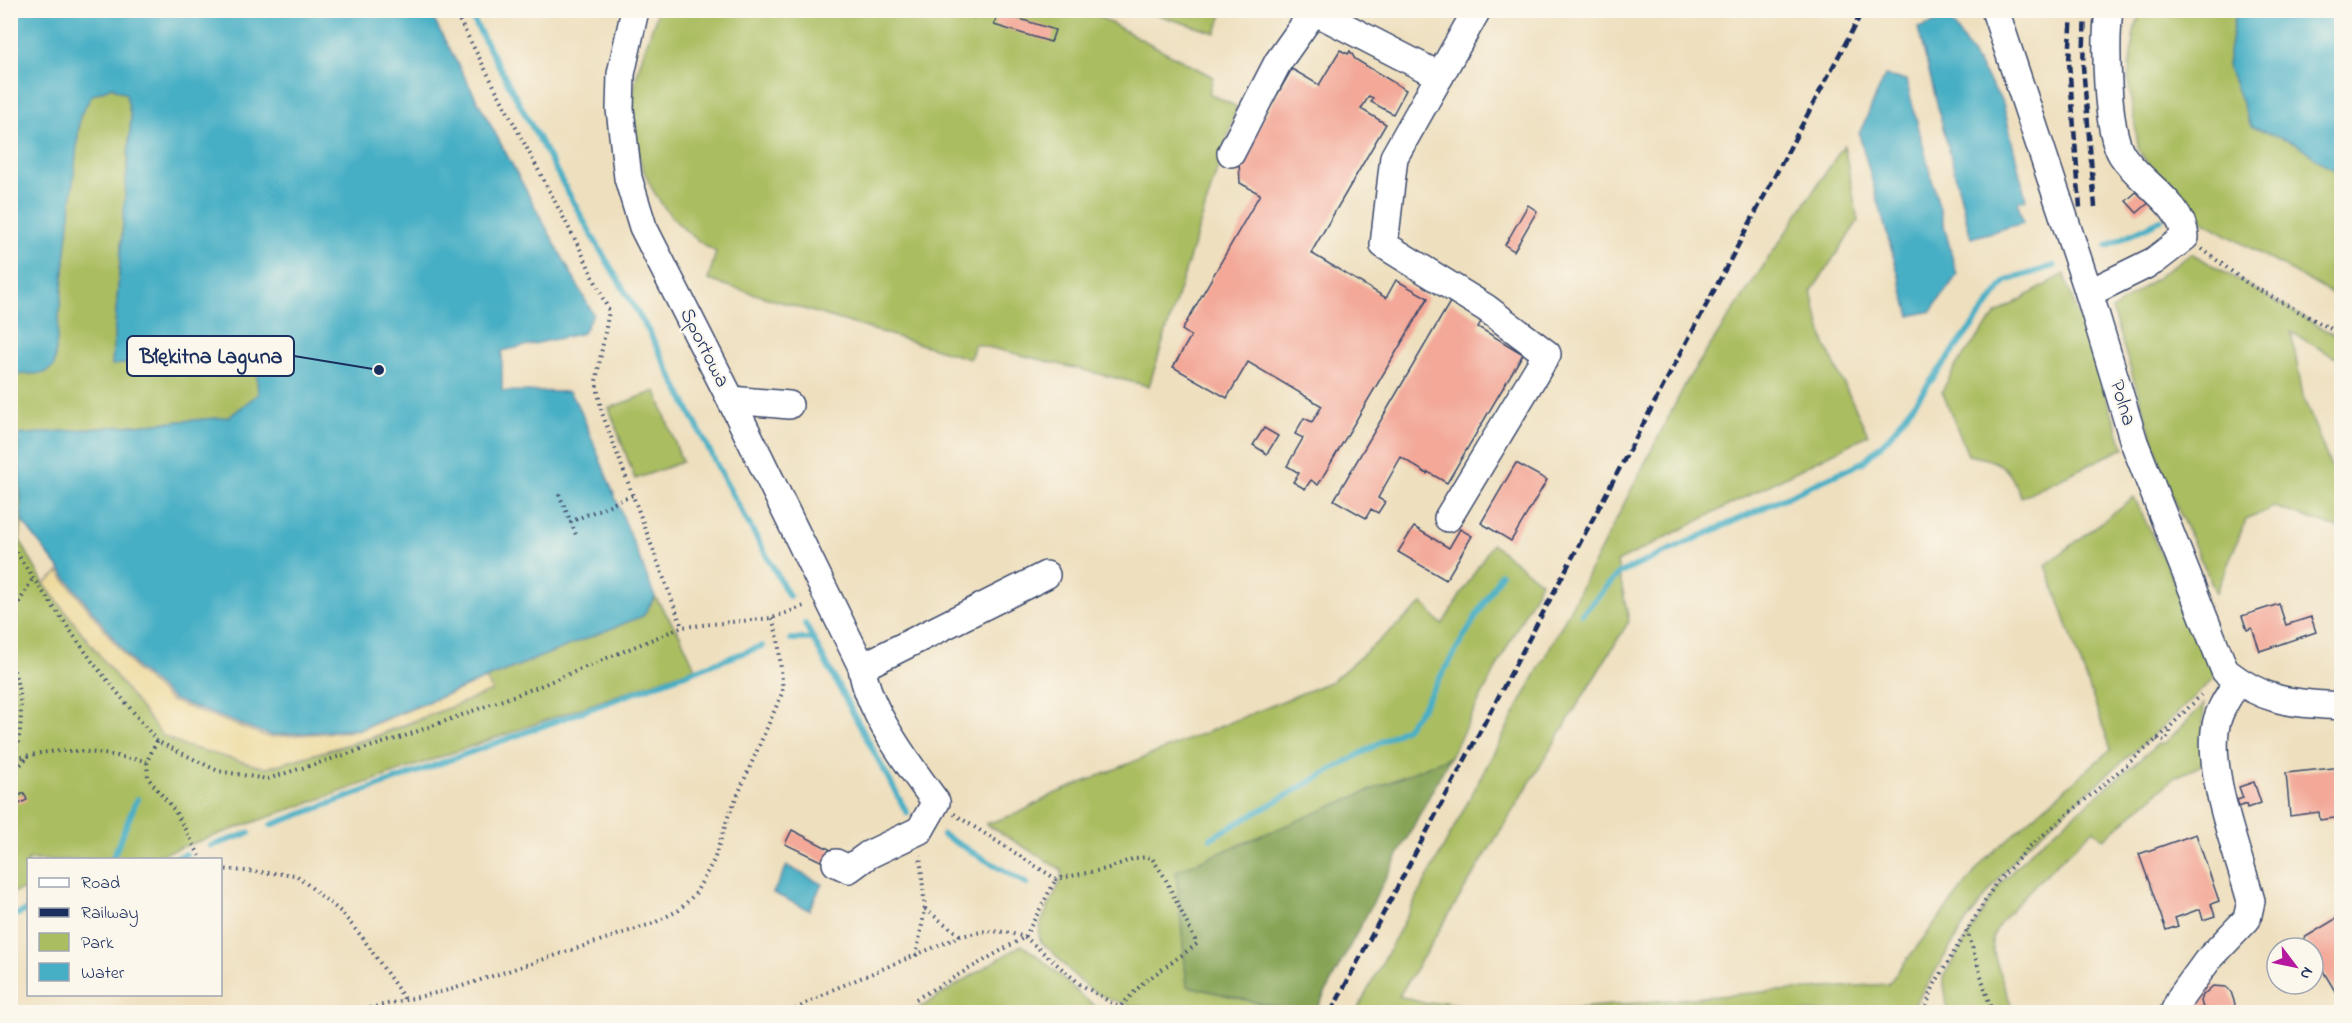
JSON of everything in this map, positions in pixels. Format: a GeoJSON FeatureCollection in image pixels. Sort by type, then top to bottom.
{"type":"FeatureCollection","features":[{"type":"Feature","properties":{"kind":"street","name":"Sportowa"},"geometry":{"type":"LineString","coordinates":[[635,10],[621,74],[620,109],[628,178],[643,227],[862,667],[864,683],[903,756],[936,802]]}},
{"type":"Feature","properties":{"kind":"street"},"geometry":{"type":"LineString","coordinates":[[1448,518],[1547,354],[1486,308],[1384,245],[1394,157],[1477,10]]}},
{"type":"Feature","properties":{"kind":"street","name":"Polna"},"geometry":{"type":"LineString","coordinates":[[1995,10],[2089,293],[2134,442],[2232,676]]}},
{"type":"Feature","properties":{"kind":"street"},"geometry":{"type":"LineString","coordinates":[[2089,293],[2154,261],[2185,237],[2184,221],[2122,155],[2112,134],[2107,30],[2109,10]]}},
{"type":"Feature","properties":{"kind":"street"},"geometry":{"type":"LineString","coordinates":[[1231,153],[1278,62],[1314,11],[1440,76]]}},
{"type":"Feature","properties":{"kind":"street"},"geometry":{"type":"LineString","coordinates":[[731,400],[789,405]]}},
{"type":"Feature","properties":{"kind":"street"},"geometry":{"type":"LineString","coordinates":[[862,667],[1046,575]]}},
{"type":"Feature","properties":{"kind":"street"},"geometry":{"type":"LineString","coordinates":[[2174,1012],[2181,997],[2207,961],[2247,919],[2251,900],[2218,784],[2214,731],[2232,676],[2247,689],[2278,701],[2342,706]]}},
{"type":"Feature","properties":{"kind":"street"},"geometry":{"type":"LineString","coordinates":[[836,863],[849,869],[868,855],[920,830],[936,802]]}},
{"type":"Feature","properties":{"kind":"path"},"geometry":{"type":"LineString","coordinates":[[454,10],[576,241],[609,311],[596,381],[602,413],[682,627]]}},
{"type":"Feature","properties":{"kind":"path"},"geometry":{"type":"LineString","coordinates":[[2185,237],[2247,283],[2342,335]]}},
{"type":"Feature","properties":{"kind":"path"},"geometry":{"type":"LineString","coordinates":[[559,494],[577,537]]}},
{"type":"Feature","properties":{"kind":"path"},"geometry":{"type":"LineString","coordinates":[[570,522],[633,495]]}},
{"type":"Feature","properties":{"kind":"path"},"geometry":{"type":"LineString","coordinates":[[10,542],[94,664],[157,741],[218,771],[267,779],[402,738],[536,688],[682,627],[772,618],[805,606]]}},
{"type":"Feature","properties":{"kind":"path"},"geometry":{"type":"LineString","coordinates":[[10,618],[33,578]]}},
{"type":"Feature","properties":{"kind":"path"},"geometry":{"type":"LineString","coordinates":[[352,1012],[453,989],[654,923],[679,910],[695,894],[714,860],[728,817],[783,691],[778,638],[772,618]]}},
{"type":"Feature","properties":{"kind":"path"},"geometry":{"type":"LineString","coordinates":[[10,659],[19,683],[22,709],[10,777]]}},
{"type":"Feature","properties":{"kind":"path"},"geometry":{"type":"LineString","coordinates":[[1924,1012],[1934,984],[1996,883],[2030,847],[2170,726],[2232,676]]}},
{"type":"Feature","properties":{"kind":"path"},"geometry":{"type":"LineString","coordinates":[[10,678],[19,683]]}},
{"type":"Feature","properties":{"kind":"path"},"geometry":{"type":"LineString","coordinates":[[157,741],[147,761],[148,778],[175,811],[201,858]]}},
{"type":"Feature","properties":{"kind":"path"},"geometry":{"type":"LineString","coordinates":[[13,760],[31,754],[70,749],[147,761]]}},
{"type":"Feature","properties":{"kind":"path"},"geometry":{"type":"LineString","coordinates":[[10,777],[31,754]]}},
{"type":"Feature","properties":{"kind":"path"},"geometry":{"type":"LineString","coordinates":[[936,802],[1056,879],[1106,869],[1135,858],[1151,857],[1164,876],[1197,944],[1143,983],[1119,1008]]}},
{"type":"Feature","properties":{"kind":"path"},"geometry":{"type":"LineString","coordinates":[[916,956],[924,909],[920,830]]}},
{"type":"Feature","properties":{"kind":"path"},"geometry":{"type":"LineString","coordinates":[[222,869],[296,875],[341,912],[362,937],[406,1001]]}},
{"type":"Feature","properties":{"kind":"path"},"geometry":{"type":"LineString","coordinates":[[916,999],[1025,937],[1056,879]]}},
{"type":"Feature","properties":{"kind":"path"},"geometry":{"type":"LineString","coordinates":[[924,909],[962,936]]}},
{"type":"Feature","properties":{"kind":"path"},"geometry":{"type":"LineString","coordinates":[[1966,930],[1992,1012]]}},
{"type":"Feature","properties":{"kind":"path"},"geometry":{"type":"LineString","coordinates":[[790,1012],[832,990],[962,936],[986,932],[1006,932],[1025,937],[1080,984],[1127,1012]]}},
{"type":"Feature","properties":{"kind":"green space"},"geometry":{"type":"Polygon","coordinates":[[[658,10],[1088,11],[1213,77],[1209,93],[1237,107],[1149,386],[975,344],[970,359],[708,280],[716,252],[680,225],[665,208],[653,190],[637,150],[634,127],[634,92],[658,10]]]}},
{"type":"Feature","properties":{"kind":"green space"},"geometry":{"type":"Polygon","coordinates":[[[1223,10],[1216,33],[1144,11],[1223,10]]]}},
{"type":"Feature","properties":{"kind":"green space"},"geometry":{"type":"Polygon","coordinates":[[[2141,11],[2236,11],[2227,65],[2251,125],[2296,143],[2325,165],[2341,173],[2341,299],[2202,221],[2168,193],[2139,151],[2128,80],[2134,31],[2141,11]]]}},
{"type":"Feature","properties":{"kind":"green space"},"geometry":{"type":"Polygon","coordinates":[[[112,87],[126,94],[131,118],[112,364],[236,353],[256,361],[258,394],[229,417],[18,435],[22,521],[20,540],[44,584],[162,735],[182,745],[266,768],[373,738],[491,691],[486,679],[643,616],[655,597],[680,635],[695,668],[151,858],[27,858],[27,888],[11,893],[11,375],[44,373],[54,366],[80,116],[92,95],[112,87]]]}},
{"type":"Feature","properties":{"kind":"green space"},"geometry":{"type":"Polygon","coordinates":[[[1844,145],[1858,221],[1811,292],[1825,344],[1868,435],[1617,562],[1629,621],[1399,996],[1427,1004],[1444,1002],[1503,1012],[1356,1012],[1566,617],[1688,379],[1844,145]]]}},
{"type":"Feature","properties":{"kind":"green space"},"geometry":{"type":"Polygon","coordinates":[[[2191,253],[2341,339],[2341,361],[2291,332],[2303,396],[2341,493],[2341,529],[2274,507],[2246,520],[2216,593],[2167,485],[2112,310],[2191,253]]]}},
{"type":"Feature","properties":{"kind":"green space"},"geometry":{"type":"Polygon","coordinates":[[[2064,274],[2124,448],[2021,497],[2012,478],[2003,467],[1989,460],[1968,455],[1942,391],[1957,364],[1996,314],[2064,274]]]}},
{"type":"Feature","properties":{"kind":"green space"},"geometry":{"type":"Polygon","coordinates":[[[656,391],[682,462],[635,479],[609,408],[656,391]]]}},
{"type":"Feature","properties":{"kind":"green space"},"geometry":{"type":"Polygon","coordinates":[[[2134,497],[2215,668],[2213,679],[2170,720],[2021,850],[1966,922],[1910,1012],[1532,1012],[1763,992],[1888,984],[1985,859],[2111,749],[2046,565],[2134,497]]]}},
{"type":"Feature","properties":{"kind":"green space"},"geometry":{"type":"Polygon","coordinates":[[[1492,544],[1541,582],[1450,757],[1177,871],[1187,986],[1297,1012],[1188,1013],[1132,1006],[1108,998],[1087,987],[1041,942],[1040,926],[1058,888],[1062,870],[986,824],[1019,813],[1054,794],[1332,681],[1423,603],[1442,625],[1492,544]]]}},
{"type":"Feature","properties":{"kind":"green space"},"geometry":{"type":"Polygon","coordinates":[[[2204,704],[2202,765],[2175,777],[2104,839],[2094,830],[2019,901],[1995,932],[1992,942],[1993,949],[2014,1012],[1948,1012],[1943,977],[2000,884],[2031,851],[2158,744],[2164,744],[2204,704]]]}},
{"type":"Feature","properties":{"kind":"green space"},"geometry":{"type":"Polygon","coordinates":[[[1450,757],[1315,1012],[1297,1012],[1187,986],[1176,871],[1450,757]]]}},
{"type":"Feature","properties":{"kind":"green space"},"geometry":{"type":"Polygon","coordinates":[[[1021,945],[1043,961],[1083,997],[1105,1012],[905,1012],[918,1009],[1021,945]]]}},
{"type":"Feature","properties":{"kind":"sand"},"geometry":{"type":"Polygon","coordinates":[[[59,572],[136,670],[171,701],[268,737],[358,731],[486,679],[492,691],[369,738],[266,768],[182,745],[162,735],[44,584],[59,572]]]}},
{"type":"Feature","properties":{"kind":"water"},"geometry":{"type":"Polygon","coordinates":[[[11,10],[429,11],[593,314],[583,333],[502,351],[502,391],[569,392],[580,409],[655,597],[643,616],[359,729],[270,735],[173,699],[138,669],[22,521],[18,435],[229,417],[258,394],[256,361],[236,353],[112,365],[131,118],[126,94],[112,87],[92,95],[80,116],[54,366],[44,373],[11,375],[11,10]]]}},
{"type":"Feature","properties":{"kind":"water"},"geometry":{"type":"Polygon","coordinates":[[[2236,11],[2341,11],[2341,173],[2325,165],[2296,143],[2251,126],[2227,65],[2236,11]]]}},
{"type":"Feature","properties":{"kind":"water"},"geometry":{"type":"Polygon","coordinates":[[[1949,18],[2003,103],[2026,199],[2018,202],[2023,223],[1971,238],[1918,28],[1949,18]]]}},
{"type":"Feature","properties":{"kind":"water"},"geometry":{"type":"Polygon","coordinates":[[[1885,76],[1906,80],[1957,275],[1931,311],[1910,316],[1859,134],[1885,76]]]}},
{"type":"Feature","properties":{"kind":"water"},"geometry":{"type":"Polygon","coordinates":[[[787,866],[822,884],[809,910],[773,893],[787,866]]]}},
{"type":"Feature","properties":{"kind":"building"},"geometry":{"type":"Polygon","coordinates":[[[951,10],[977,10],[974,18],[951,10]]]}},
{"type":"Feature","properties":{"kind":"building"},"geometry":{"type":"Polygon","coordinates":[[[998,12],[1055,30],[1051,42],[994,25],[998,12]]]}},
{"type":"Feature","properties":{"kind":"building"},"geometry":{"type":"Polygon","coordinates":[[[1340,50],[1348,54],[1350,51],[1355,59],[1406,90],[1393,114],[1371,102],[1373,98],[1369,96],[1361,109],[1386,124],[1311,253],[1386,298],[1396,280],[1428,298],[1318,485],[1311,480],[1305,489],[1293,482],[1299,473],[1287,466],[1303,438],[1295,434],[1304,418],[1312,422],[1322,406],[1248,362],[1227,398],[1173,367],[1191,336],[1182,330],[1260,194],[1240,183],[1239,161],[1292,69],[1319,85],[1340,50]]]}},
{"type":"Feature","properties":{"kind":"building"},"geometry":{"type":"Polygon","coordinates":[[[2142,187],[2152,200],[2137,213],[2126,201],[2142,187]]]}},
{"type":"Feature","properties":{"kind":"building"},"geometry":{"type":"Polygon","coordinates":[[[1528,205],[1537,211],[1514,251],[1505,245],[1528,205]]]}},
{"type":"Feature","properties":{"kind":"building"},"geometry":{"type":"Polygon","coordinates":[[[1450,302],[1482,320],[1478,327],[1523,354],[1447,483],[1428,472],[1427,474],[1401,457],[1378,498],[1385,502],[1378,513],[1371,509],[1366,518],[1334,500],[1450,302]]]}},
{"type":"Feature","properties":{"kind":"building"},"geometry":{"type":"Polygon","coordinates":[[[1264,428],[1278,436],[1267,454],[1253,445],[1264,428]]]}},
{"type":"Feature","properties":{"kind":"building"},"geometry":{"type":"Polygon","coordinates":[[[1516,463],[1547,480],[1511,541],[1481,523],[1516,463]]]}},
{"type":"Feature","properties":{"kind":"building"},"geometry":{"type":"Polygon","coordinates":[[[1414,527],[1449,548],[1460,529],[1472,536],[1446,580],[1398,552],[1414,527]]]}},
{"type":"Feature","properties":{"kind":"building"},"geometry":{"type":"Polygon","coordinates":[[[2279,604],[2286,625],[2311,617],[2316,632],[2260,651],[2252,628],[2247,630],[2242,616],[2279,604]]]}},
{"type":"Feature","properties":{"kind":"building"},"geometry":{"type":"Polygon","coordinates":[[[2342,767],[2342,817],[2320,820],[2319,812],[2290,816],[2286,773],[2342,767]]]}},
{"type":"Feature","properties":{"kind":"building"},"geometry":{"type":"Polygon","coordinates":[[[2254,782],[2261,803],[2247,808],[2246,804],[2239,807],[2237,800],[2243,798],[2239,787],[2254,782]]]}},
{"type":"Feature","properties":{"kind":"building"},"geometry":{"type":"Polygon","coordinates":[[[24,793],[27,800],[19,804],[16,797],[24,793]]]}},
{"type":"Feature","properties":{"kind":"building"},"geometry":{"type":"Polygon","coordinates":[[[792,830],[837,853],[831,866],[785,844],[792,830]]]}},
{"type":"Feature","properties":{"kind":"building"},"geometry":{"type":"Polygon","coordinates":[[[2196,834],[2219,901],[2211,904],[2215,916],[2203,920],[2200,909],[2175,918],[2178,926],[2166,930],[2139,854],[2196,834]]]}},
{"type":"Feature","properties":{"kind":"building"},"geometry":{"type":"Polygon","coordinates":[[[2342,915],[2342,1003],[2325,974],[2325,936],[2307,936],[2342,915]]]}},
{"type":"Feature","properties":{"kind":"building"},"geometry":{"type":"Polygon","coordinates":[[[2213,986],[2226,987],[2231,992],[2235,1004],[2232,1012],[2204,1012],[2201,1001],[2203,995],[2213,986]]]}},
{"type":"Feature","properties":{"kind":"waterway"},"geometry":{"type":"LineString","coordinates":[[468,10],[592,236],[649,332],[726,483],[789,596]]}},
{"type":"Feature","properties":{"kind":"waterway"},"geometry":{"type":"LineString","coordinates":[[2107,246],[2161,220]]}},
{"type":"Feature","properties":{"kind":"waterway"},"geometry":{"type":"LineString","coordinates":[[1582,614],[1618,574],[1863,462],[1889,437],[2006,281],[2054,266]]}},
{"type":"Feature","properties":{"kind":"waterway"},"geometry":{"type":"LineString","coordinates":[[1211,838],[1406,728],[1422,708],[1501,574]]}},
{"type":"Feature","properties":{"kind":"waterway"},"geometry":{"type":"LineString","coordinates":[[805,624],[907,813]]}},
{"type":"Feature","properties":{"kind":"waterway"},"geometry":{"type":"LineString","coordinates":[[791,639],[813,639]]}},
{"type":"Feature","properties":{"kind":"waterway"},"geometry":{"type":"LineString","coordinates":[[271,825],[762,646]]}},
{"type":"Feature","properties":{"kind":"waterway"},"geometry":{"type":"LineString","coordinates":[[113,858],[137,799]]}},
{"type":"Feature","properties":{"kind":"waterway"},"geometry":{"type":"LineString","coordinates":[[211,846],[249,833]]}},
{"type":"Feature","properties":{"kind":"waterway"},"geometry":{"type":"LineString","coordinates":[[943,835],[1027,884]]}},
{"type":"Feature","properties":{"kind":"waterway"},"geometry":{"type":"LineString","coordinates":[[176,858],[186,854]]}},
{"type":"Feature","properties":{"kind":"waterway"},"geometry":{"type":"LineString","coordinates":[[10,917],[27,910]]}},
{"type":"Feature","properties":{"kind":"railway"},"geometry":{"type":"LineString","coordinates":[[1331,1012],[1863,10]]}},
{"type":"Feature","properties":{"kind":"railway"},"geometry":{"type":"LineString","coordinates":[[2072,10],[2069,62],[2080,208]]}},
{"type":"Feature","properties":{"kind":"railway"},"geometry":{"type":"LineString","coordinates":[[2085,10],[2083,66],[2095,207]]}},
{"type":"Feature","properties":{"kind":"place","name":"Błękitna Laguna"},"geometry":{"type":"Point","coordinates":[379,370]}}]}
